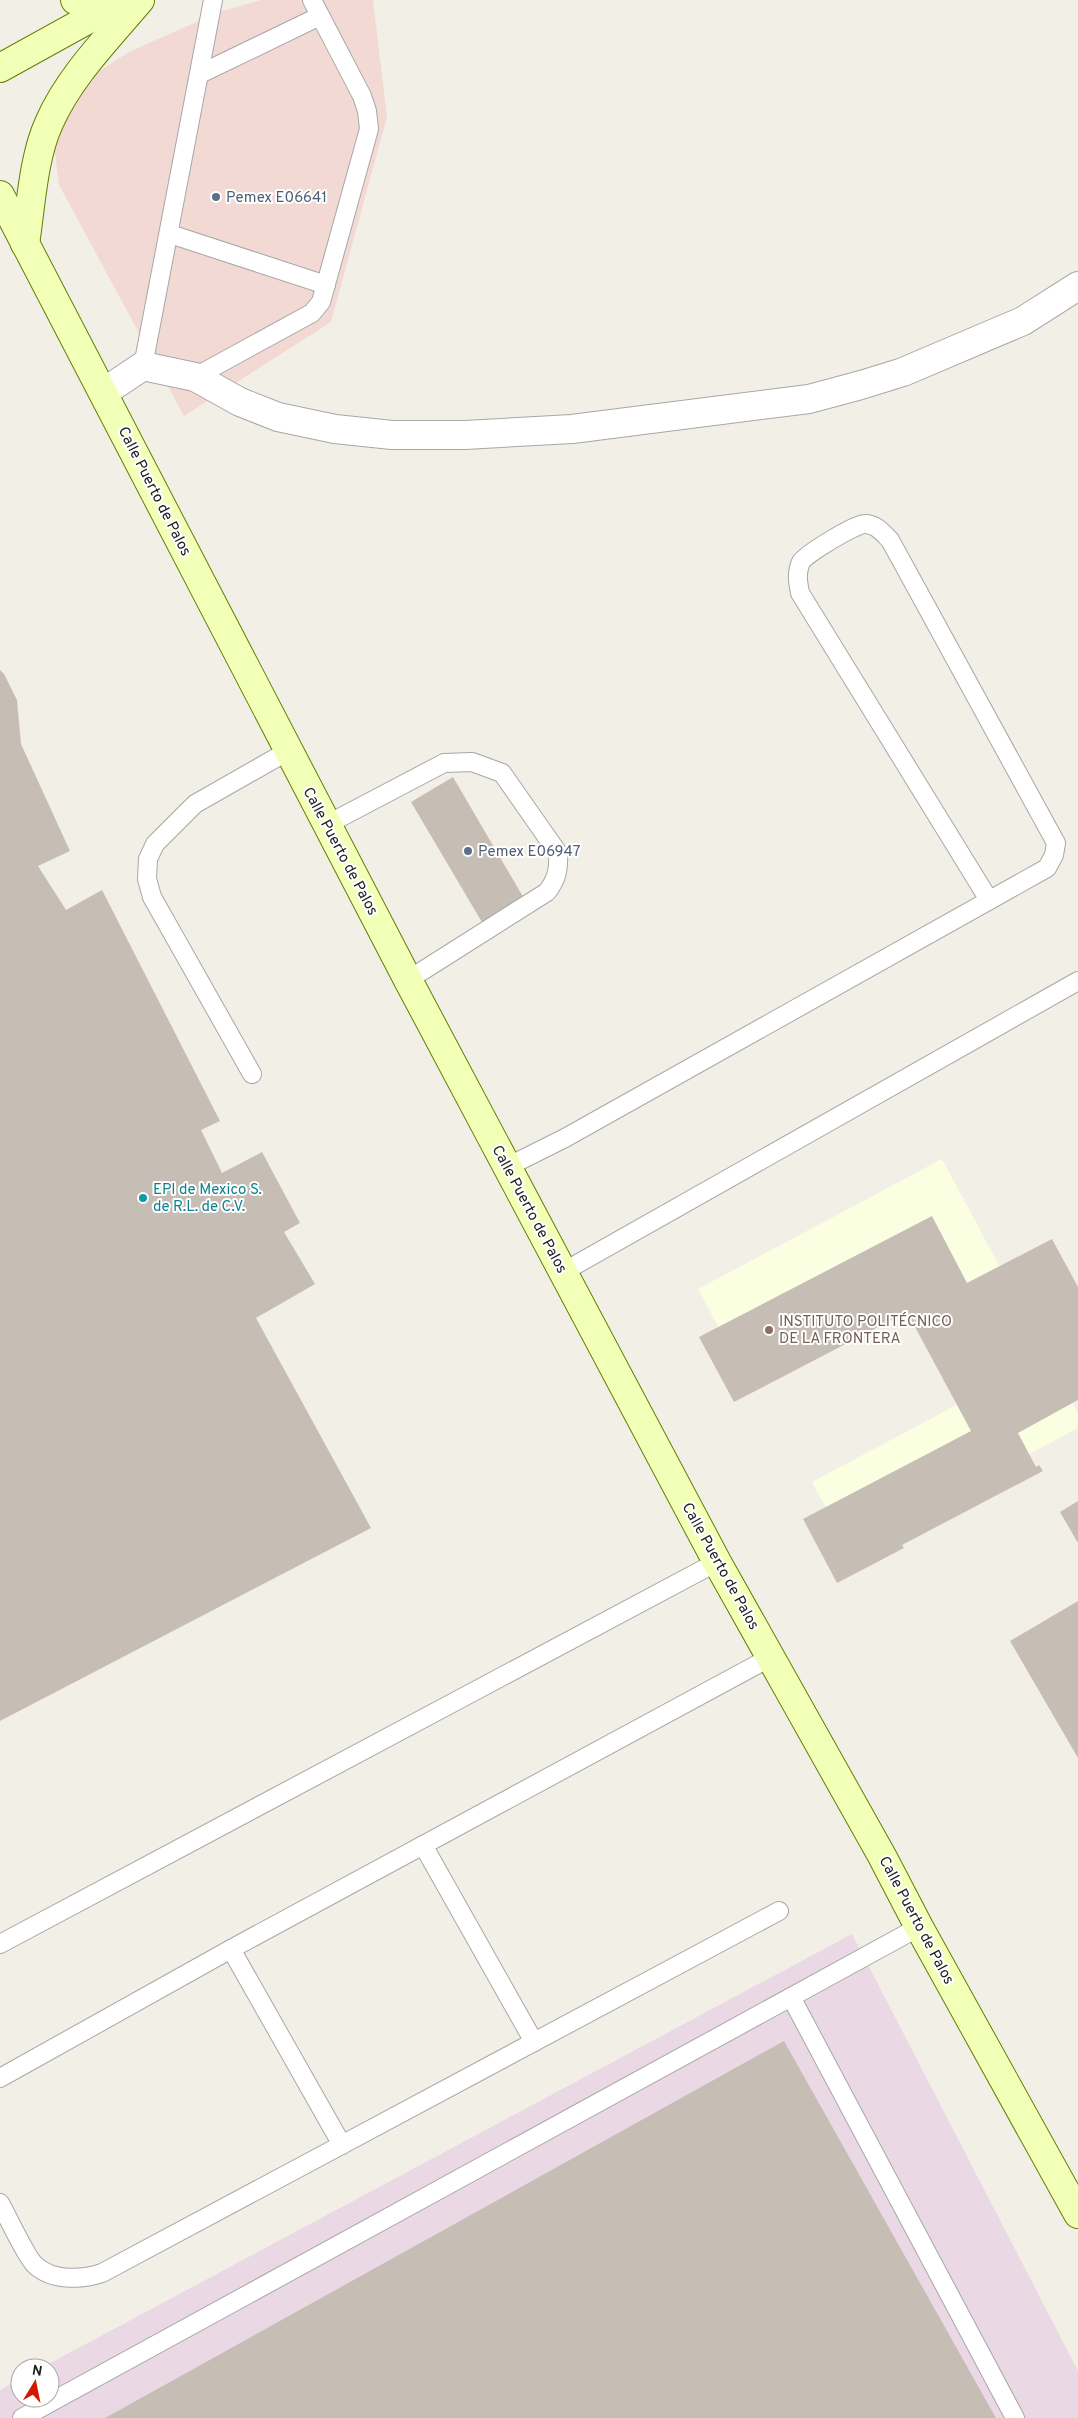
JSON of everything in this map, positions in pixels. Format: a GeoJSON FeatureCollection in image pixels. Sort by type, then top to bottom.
{"type":"FeatureCollection","features":[{"type":"Feature","properties":{"kind":"street"},"geometry":{"type":"LineString","coordinates":[[75,0],[116,4]]}},
{"type":"Feature","properties":{"kind":"street"},"geometry":{"type":"LineString","coordinates":[[15,233],[36,176],[48,125],[57,107],[82,69],[140,0]]}},
{"type":"Feature","properties":{"kind":"street"},"geometry":{"type":"LineString","coordinates":[[0,68],[116,4]]}},
{"type":"Feature","properties":{"kind":"street","name":"Calle Puerto de Palos"},"geometry":{"type":"LineString","coordinates":[[0,195],[15,233],[104,392],[288,751],[717,1562],[882,1856],[919,1927],[1078,2214]]}},
{"type":"Feature","properties":{"kind":"street"},"geometry":{"type":"LineString","coordinates":[[104,392],[143,366],[196,377],[240,402],[278,417],[335,429],[392,435],[465,435],[572,429],[800,400],[861,385],[902,372],[1023,321],[1078,286]]}},
{"type":"Feature","properties":{"kind":"lane"},"geometry":{"type":"LineString","coordinates":[[143,366],[170,234],[213,0]]}},
{"type":"Feature","properties":{"kind":"lane"},"geometry":{"type":"LineString","coordinates":[[196,377],[312,313],[321,302],[369,129],[367,111],[362,96],[312,0]]}},
{"type":"Feature","properties":{"kind":"lane"},"geometry":{"type":"LineString","coordinates":[[200,74],[320,16]]}},
{"type":"Feature","properties":{"kind":"lane"},"geometry":{"type":"LineString","coordinates":[[170,234],[326,285]]}},
{"type":"Feature","properties":{"kind":"lane"},"geometry":{"type":"LineString","coordinates":[[508,1167],[565,1138],[1047,868],[1054,855],[1056,843],[890,540],[881,530],[872,526],[856,526],[804,557],[797,577],[800,593],[989,900]]}},
{"type":"Feature","properties":{"kind":"lane"},"geometry":{"type":"LineString","coordinates":[[252,1074],[152,897],[147,879],[148,859],[155,844],[195,804],[288,751]]}},
{"type":"Feature","properties":{"kind":"lane"},"geometry":{"type":"LineString","coordinates":[[328,824],[444,763],[472,762],[502,773],[558,852],[559,868],[556,881],[548,892],[408,980]]}},
{"type":"Feature","properties":{"kind":"lane"},"geometry":{"type":"LineString","coordinates":[[563,1272],[1078,982]]}},
{"type":"Feature","properties":{"kind":"lane"},"geometry":{"type":"LineString","coordinates":[[0,1944],[717,1562]]}},
{"type":"Feature","properties":{"kind":"lane"},"geometry":{"type":"LineString","coordinates":[[0,2078],[231,1949],[771,1657]]}},
{"type":"Feature","properties":{"kind":"lane"},"geometry":{"type":"LineString","coordinates":[[423,1846],[534,2042]]}},
{"type":"Feature","properties":{"kind":"lane"},"geometry":{"type":"LineString","coordinates":[[0,2203],[34,2264],[53,2274],[69,2278],[87,2278],[110,2269],[780,1912]]}},
{"type":"Feature","properties":{"kind":"lane"},"geometry":{"type":"LineString","coordinates":[[22,2418],[919,1927]]}},
{"type":"Feature","properties":{"kind":"lane"},"geometry":{"type":"LineString","coordinates":[[231,1949],[342,2145]]}},
{"type":"Feature","properties":{"kind":"lane"},"geometry":{"type":"LineString","coordinates":[[791,1997],[1015,2418]]}},
{"type":"Feature","properties":{"kind":"shaded area","name":"Pemex E06641"},"geometry":{"type":"Polygon","coordinates":[[[261,0],[373,0],[387,117],[331,322],[184,416],[59,185],[54,145],[87,79],[129,52],[219,12],[261,0]]]}},
{"type":"Feature","properties":{"kind":"shaded area","name":"INSTITUTO POLITÉCNICO DE LA FRONTERA"},"geometry":{"type":"Polygon","coordinates":[[[942,1159],[1078,1413],[1078,1428],[849,1550],[812,1482],[977,1394],[914,1279],[742,1371],[698,1289],[942,1159]]]}},
{"type":"Feature","properties":{"kind":"shaded area"},"geometry":{"type":"Polygon","coordinates":[[[852,1934],[1078,2371],[1078,2418],[0,2418],[0,2390],[10,2384],[10,2408],[60,2408],[60,2358],[852,1934]]]}},
{"type":"Feature","properties":{"kind":"building","name":"EPI de Mexico S. de R.L. de C.V."},"geometry":{"type":"Polygon","coordinates":[[[0,670],[4,674],[17,700],[21,744],[70,851],[38,866],[66,910],[102,890],[220,1121],[201,1130],[222,1173],[262,1152],[300,1223],[284,1232],[315,1284],[256,1318],[371,1528],[0,1721],[0,670]]]}},
{"type":"Feature","properties":{"kind":"building","name":"Pemex E06947"},"geometry":{"type":"Polygon","coordinates":[[[453,777],[525,900],[483,924],[411,802],[453,777]]]}},
{"type":"Feature","properties":{"kind":"building","name":"INSTITUTO POLITÉCNICO DE LA FRONTERA"},"geometry":{"type":"Polygon","coordinates":[[[932,1216],[967,1283],[1052,1239],[1078,1287],[1078,1400],[1018,1433],[1036,1467],[1039,1465],[1043,1471],[902,1545],[904,1548],[837,1583],[803,1519],[971,1431],[907,1312],[734,1402],[699,1337],[932,1216]]]}},
{"type":"Feature","properties":{"kind":"building"},"geometry":{"type":"Polygon","coordinates":[[[1078,1501],[1078,1543],[1060,1512],[1078,1501]]]}},
{"type":"Feature","properties":{"kind":"building"},"geometry":{"type":"Polygon","coordinates":[[[1078,1601],[1078,1758],[1010,1641],[1078,1601]]]}},
{"type":"Feature","properties":{"kind":"building"},"geometry":{"type":"Polygon","coordinates":[[[784,2041],[996,2418],[105,2418],[784,2041]]]}},
{"type":"Feature","properties":{"kind":"place","name":"Pemex E06641"},"geometry":{"type":"Point","coordinates":[216,197]}},
{"type":"Feature","properties":{"kind":"place","name":"Pemex E06947"},"geometry":{"type":"Point","coordinates":[468,851]}},
{"type":"Feature","properties":{"kind":"place","name":"EPI de Mexico S. de R.L. de C.V."},"geometry":{"type":"Point","coordinates":[143,1198]}},
{"type":"Feature","properties":{"kind":"place","name":"INSTITUTO POLITÉCNICO DE LA FRONTERA"},"geometry":{"type":"Point","coordinates":[769,1330]}}]}
